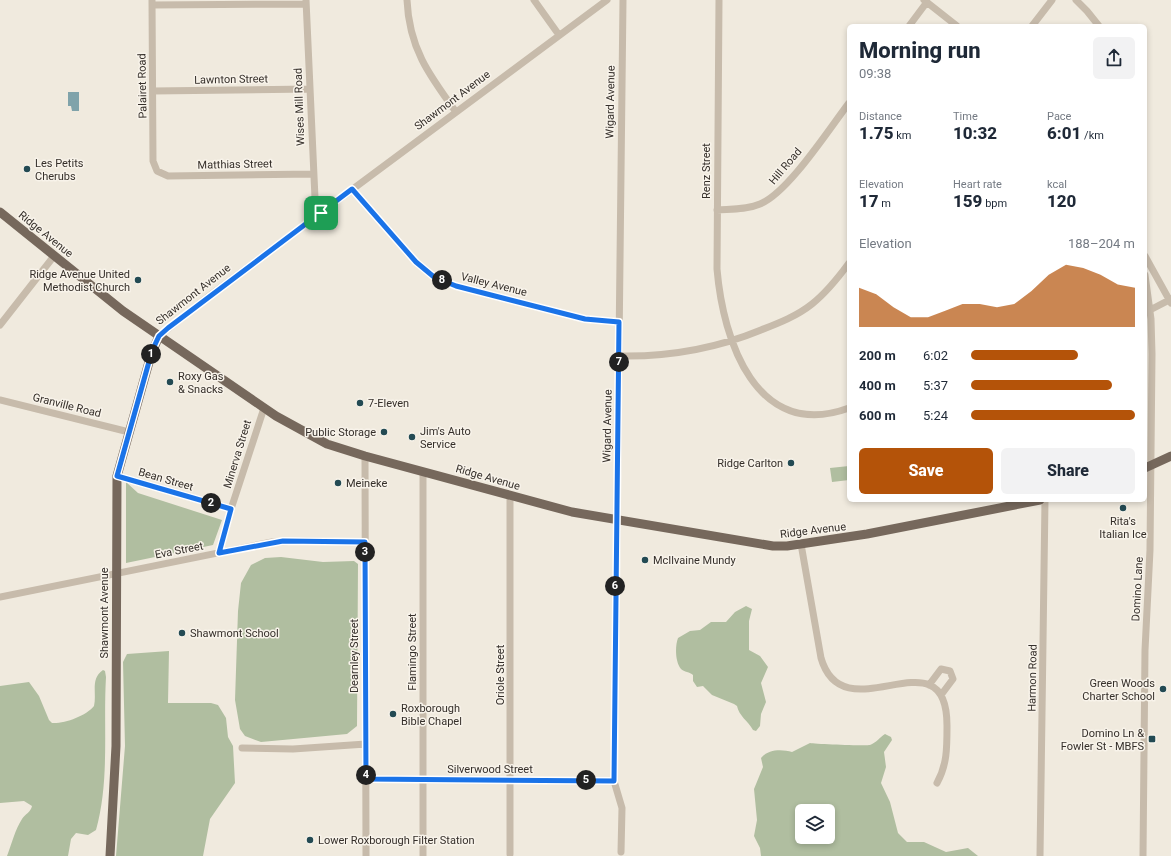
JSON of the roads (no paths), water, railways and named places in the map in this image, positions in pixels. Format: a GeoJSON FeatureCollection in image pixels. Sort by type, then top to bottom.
{"type":"FeatureCollection","features":[{"type":"Feature","properties":{"kind":"main road","name":"Ridge Avenue"},"geometry":{"type":"LineString","coordinates":[[0,212],[111,303],[264,408],[319,440],[365,456],[572,512],[752,544],[780,547],[912,526],[1030,502]]}},
{"type":"Feature","properties":{"kind":"main road","name":"Shawmont Avenue"},"geometry":{"type":"LineString","coordinates":[[110,856],[116,746],[117,476],[152,351],[159,336]]}},
{"type":"Feature","properties":{"kind":"main road"},"geometry":{"type":"LineString","coordinates":[[1148,467],[1171,456]]}},
{"type":"Feature","properties":{"kind":"street"},"geometry":{"type":"LineString","coordinates":[[407,0],[410,27],[417,50],[427,71],[456,112]]}},
{"type":"Feature","properties":{"kind":"street"},"geometry":{"type":"LineString","coordinates":[[534,0],[559,35]]}},
{"type":"Feature","properties":{"kind":"street","name":"Shawmont Avenue"},"geometry":{"type":"LineString","coordinates":[[159,336],[352,189],[607,0]]}},
{"type":"Feature","properties":{"kind":"street","name":"Wigard Avenue"},"geometry":{"type":"LineString","coordinates":[[621,852],[622,812],[614,781],[615,579],[618,520],[623,0]]}},
{"type":"Feature","properties":{"kind":"street","name":"Renz Street"},"geometry":{"type":"LineString","coordinates":[[719,0],[716,254],[718,285],[733,341],[750,380],[766,397],[778,405],[793,411],[810,415],[830,414],[847,409]]}},
{"type":"Feature","properties":{"kind":"street"},"geometry":{"type":"LineString","coordinates":[[1034,24],[1052,0]]}},
{"type":"Feature","properties":{"kind":"street"},"geometry":{"type":"LineString","coordinates":[[1076,0],[1097,24]]}},
{"type":"Feature","properties":{"kind":"street"},"geometry":{"type":"LineString","coordinates":[[910,24],[925,1],[954,24]]}},
{"type":"Feature","properties":{"kind":"street"},"geometry":{"type":"LineString","coordinates":[[152,3],[306,2]]}},
{"type":"Feature","properties":{"kind":"street","name":"Wises Mill Road"},"geometry":{"type":"LineString","coordinates":[[306,2],[315,198],[321,213]]}},
{"type":"Feature","properties":{"kind":"street","name":"Palairet Road"},"geometry":{"type":"LineString","coordinates":[[152,3],[153,161],[157,171]]}},
{"type":"Feature","properties":{"kind":"street","name":"Lawnton Street"},"geometry":{"type":"LineString","coordinates":[[153,91],[310,89]]}},
{"type":"Feature","properties":{"kind":"street","name":"Hill Road"},"geometry":{"type":"LineString","coordinates":[[717,210],[752,207],[774,196],[787,183],[847,106]]}},
{"type":"Feature","properties":{"kind":"street","name":"Matthias Street"},"geometry":{"type":"LineString","coordinates":[[157,171],[168,176],[314,174]]}},
{"type":"Feature","properties":{"kind":"street","name":"Valley Avenue"},"geometry":{"type":"LineString","coordinates":[[352,189],[416,262],[434,277],[456,286],[585,319],[619,322]]}},
{"type":"Feature","properties":{"kind":"street"},"geometry":{"type":"LineString","coordinates":[[0,325],[54,256]]}},
{"type":"Feature","properties":{"kind":"street"},"geometry":{"type":"LineString","coordinates":[[1147,260],[1170,301],[1150,310]]}},
{"type":"Feature","properties":{"kind":"street"},"geometry":{"type":"LineString","coordinates":[[619,356],[677,354],[700,350],[733,341],[781,322],[804,310],[825,292],[847,265]]}},
{"type":"Feature","properties":{"kind":"street","name":"Domino Lane"},"geometry":{"type":"LineString","coordinates":[[1143,856],[1145,650],[1150,575],[1148,467],[1152,354],[1150,310],[1147,289]]}},
{"type":"Feature","properties":{"kind":"street","name":"Granville Road"},"geometry":{"type":"LineString","coordinates":[[0,400],[129,432]]}},
{"type":"Feature","properties":{"kind":"street","name":"Minerva Street"},"geometry":{"type":"LineString","coordinates":[[219,553],[231,509],[264,408]]}},
{"type":"Feature","properties":{"kind":"street","name":"Dearnley Street"},"geometry":{"type":"LineString","coordinates":[[365,456],[366,856]]}},
{"type":"Feature","properties":{"kind":"street","name":"Flamingo Street"},"geometry":{"type":"LineString","coordinates":[[423,472],[423,856]]}},
{"type":"Feature","properties":{"kind":"street","name":"Bean Street"},"geometry":{"type":"LineString","coordinates":[[117,476],[231,509]]}},
{"type":"Feature","properties":{"kind":"street","name":"Oriole Street"},"geometry":{"type":"LineString","coordinates":[[510,496],[510,854]]}},
{"type":"Feature","properties":{"kind":"street","name":"Harmon Road"},"geometry":{"type":"LineString","coordinates":[[1040,856],[1045,502]]}},
{"type":"Feature","properties":{"kind":"street","name":"Eva Street"},"geometry":{"type":"LineString","coordinates":[[0,597],[283,541],[365,542]]}},
{"type":"Feature","properties":{"kind":"street"},"geometry":{"type":"LineString","coordinates":[[801,544],[821,658],[829,675],[845,687],[857,691],[913,682],[929,685],[941,695],[947,715],[946,761],[937,783]]}},
{"type":"Feature","properties":{"kind":"street"},"geometry":{"type":"LineString","coordinates":[[929,685],[941,669],[950,670],[953,679],[941,695]]}},
{"type":"Feature","properties":{"kind":"street"},"geometry":{"type":"LineString","coordinates":[[242,748],[293,749],[366,744]]}},
{"type":"Feature","properties":{"kind":"street","name":"Silverwood Street"},"geometry":{"type":"LineString","coordinates":[[366,779],[614,781]]}},
{"type":"Feature","properties":{"kind":"water"},"geometry":{"type":"Polygon","coordinates":[[[68,92],[79,92],[79,111],[72,111],[71,106],[68,106],[68,92]]]}},
{"type":"Feature","properties":{"kind":"place","name":"Les Petits Cherubs"},"geometry":{"type":"Point","coordinates":[27,169]}},
{"type":"Feature","properties":{"kind":"place","name":"Ridge Avenue United Methodist Church"},"geometry":{"type":"Point","coordinates":[138,280]}},
{"type":"Feature","properties":{"kind":"place","name":"Roxy Gas & Snacks"},"geometry":{"type":"Point","coordinates":[170,382]}},
{"type":"Feature","properties":{"kind":"place","name":"7-Eleven"},"geometry":{"type":"Point","coordinates":[360,403]}},
{"type":"Feature","properties":{"kind":"place","name":"Public Storage"},"geometry":{"type":"Point","coordinates":[384,432]}},
{"type":"Feature","properties":{"kind":"place","name":"Jim's Auto Service"},"geometry":{"type":"Point","coordinates":[412,437]}},
{"type":"Feature","properties":{"kind":"place","name":"Ridge Carlton"},"geometry":{"type":"Point","coordinates":[791,463]}},
{"type":"Feature","properties":{"kind":"place","name":"Meineke"},"geometry":{"type":"Point","coordinates":[338,483]}},
{"type":"Feature","properties":{"kind":"place","name":"Rita's Italian Ice"},"geometry":{"type":"Point","coordinates":[1123,508]}},
{"type":"Feature","properties":{"kind":"place","name":"McIlvaine Mundy"},"geometry":{"type":"Point","coordinates":[645,560]}},
{"type":"Feature","properties":{"kind":"place","name":"Shawmont School"},"geometry":{"type":"Point","coordinates":[182,633]}},
{"type":"Feature","properties":{"kind":"place","name":"Green Woods Charter School"},"geometry":{"type":"Point","coordinates":[1163,689]}},
{"type":"Feature","properties":{"kind":"place","name":"Roxborough Bible Chapel"},"geometry":{"type":"Point","coordinates":[393,714]}},
{"type":"Feature","properties":{"kind":"place","name":"Domino Ln & Fowler St - MBFS"},"geometry":{"type":"Point","coordinates":[1152,739]}},
{"type":"Feature","properties":{"kind":"place","name":"Lower Roxborough Filter Station"},"geometry":{"type":"Point","coordinates":[310,840]}}]}
